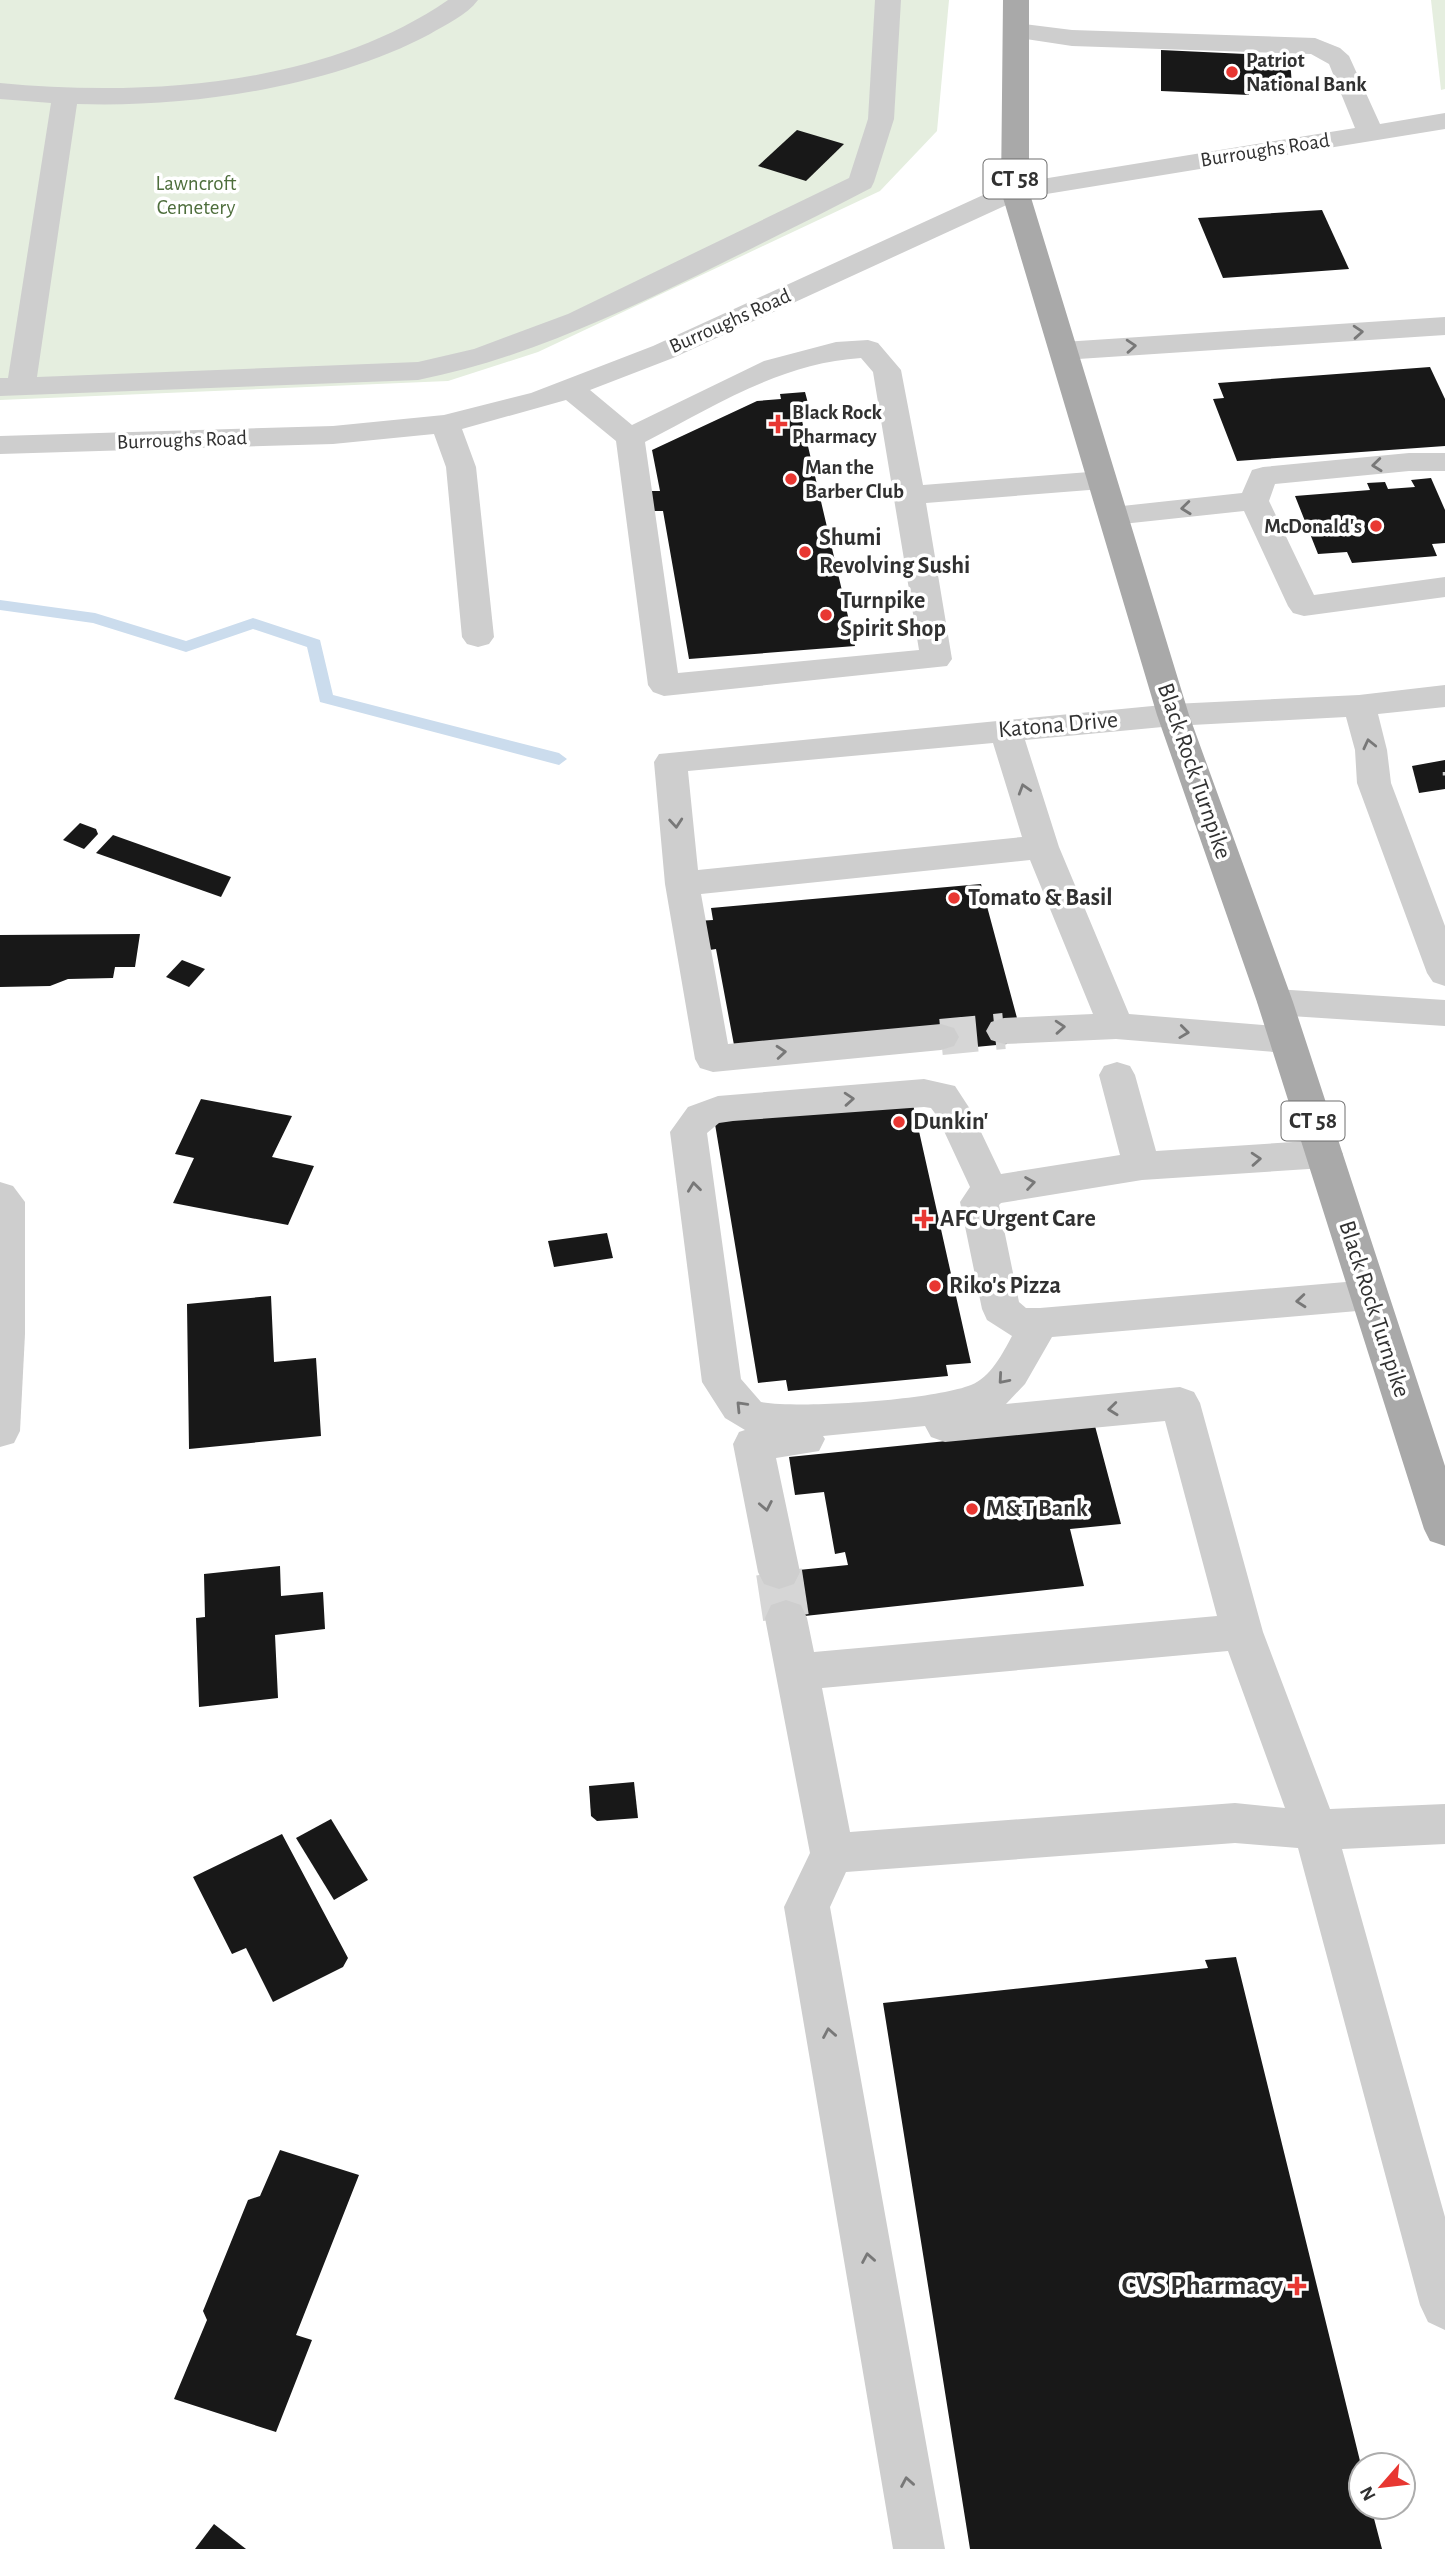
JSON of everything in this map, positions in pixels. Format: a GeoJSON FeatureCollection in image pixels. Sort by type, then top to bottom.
{"type":"FeatureCollection","features":[{"type":"Feature","properties":{"kind":"main road","name":"Black Rock Turnpike"},"geometry":{"type":"LineString","coordinates":[[1016,0],[1015,191],[1173,715],[1275,1002],[1445,1529]]}},
{"type":"Feature","properties":{"kind":"street"},"geometry":{"type":"LineString","coordinates":[[0,91],[65,97],[125,97],[241,84],[365,54],[419,32],[465,0]]}},
{"type":"Feature","properties":{"kind":"street"},"geometry":{"type":"LineString","coordinates":[[65,97],[11,387],[418,371],[465,364],[551,335],[808,211],[861,182],[881,119],[888,0]]}},
{"type":"Feature","properties":{"kind":"street"},"geometry":{"type":"LineString","coordinates":[[1016,31],[1072,38],[1315,46],[1331,52],[1340,61],[1371,133]]}},
{"type":"Feature","properties":{"kind":"street","name":"Burroughs Road"},"geometry":{"type":"LineString","coordinates":[[0,445],[333,435],[445,424],[541,399],[663,352],[1015,191],[1445,121]]}},
{"type":"Feature","properties":{"kind":"street"},"geometry":{"type":"LineString","coordinates":[[1063,351],[1445,326]]}},
{"type":"Feature","properties":{"kind":"street"},"geometry":{"type":"LineString","coordinates":[[570,388],[630,438],[664,685],[936,659],[887,370],[869,349],[836,348],[790,359],[630,438]]}},
{"type":"Feature","properties":{"kind":"street"},"geometry":{"type":"LineString","coordinates":[[445,424],[461,467],[478,637]]}},
{"type":"Feature","properties":{"kind":"street"},"geometry":{"type":"LineString","coordinates":[[1445,462],[1409,462],[1262,476],[1254,501],[1304,606],[1445,587]]}},
{"type":"Feature","properties":{"kind":"street"},"geometry":{"type":"LineString","coordinates":[[910,495],[1102,480]]}},
{"type":"Feature","properties":{"kind":"street"},"geometry":{"type":"LineString","coordinates":[[1113,516],[1254,501]]}},
{"type":"Feature","properties":{"kind":"street","name":"Katona Drive"},"geometry":{"type":"LineString","coordinates":[[682,884],[671,762],[1173,715],[1359,706],[1445,696]]}},
{"type":"Feature","properties":{"kind":"street"},"geometry":{"type":"LineString","coordinates":[[1359,706],[1371,750],[1374,783],[1445,973]]}},
{"type":"Feature","properties":{"kind":"street"},"geometry":{"type":"LineString","coordinates":[[1006,730],[1042,847],[1116,1026]]}},
{"type":"Feature","properties":{"kind":"street"},"geometry":{"type":"LineString","coordinates":[[941,1037],[713,1059],[682,884],[1042,847]]}},
{"type":"Feature","properties":{"kind":"street"},"geometry":{"type":"LineString","coordinates":[[1275,1002],[1445,1013]]}},
{"type":"Feature","properties":{"kind":"street"},"geometry":{"type":"LineString","coordinates":[[1004,1031],[1116,1026],[1286,1040]]}},
{"type":"Feature","properties":{"kind":"street"},"geometry":{"type":"LineString","coordinates":[[1117,1076],[1142,1166]]}},
{"type":"Feature","properties":{"kind":"street"},"geometry":{"type":"LineString","coordinates":[[990,1190],[952,1109],[942,1096],[924,1093],[733,1107],[707,1111],[695,1118],[688,1132],[722,1381],[736,1402],[751,1416],[775,1422],[895,1414],[986,1397],[1004,1380],[1040,1323]]}},
{"type":"Feature","properties":{"kind":"street"},"geometry":{"type":"LineString","coordinates":[[1324,1154],[1142,1166],[990,1190],[979,1202],[1001,1309],[1018,1323],[1040,1323],[1369,1294]]}},
{"type":"Feature","properties":{"kind":"street"},"geometry":{"type":"LineString","coordinates":[[0,1196],[6,1202],[6,1216],[0,1431]]}},
{"type":"Feature","properties":{"kind":"street"},"geometry":{"type":"LineString","coordinates":[[779,1572],[753,1444],[1180,1403],[1242,1632],[1315,1830],[1445,2305]]}},
{"type":"Feature","properties":{"kind":"street"},"geometry":{"type":"LineString","coordinates":[[786,1618],[832,1853],[807,1907],[919,2549]]}},
{"type":"Feature","properties":{"kind":"street"},"geometry":{"type":"LineString","coordinates":[[797,1672],[1242,1632]]}},
{"type":"Feature","properties":{"kind":"street"},"geometry":{"type":"LineString","coordinates":[[832,1853],[1235,1824],[1315,1830],[1445,1824]]}},
{"type":"Feature","properties":{"kind":"green space","name":"Lawncroft Cemetery"},"geometry":{"type":"Polygon","coordinates":[[[0,0],[949,0],[937,131],[880,191],[538,352],[448,381],[0,400],[0,0]]]}},
{"type":"Feature","properties":{"kind":"green space"},"geometry":{"type":"Polygon","coordinates":[[[1431,0],[1445,0],[1445,89],[1441,90],[1431,0]]]}},
{"type":"Feature","properties":{"kind":"building"},"geometry":{"type":"Polygon","coordinates":[[[1161,50],[1290,56],[1292,88],[1248,87],[1249,95],[1161,91],[1161,50]]]}},
{"type":"Feature","properties":{"kind":"building"},"geometry":{"type":"Polygon","coordinates":[[[797,130],[844,144],[806,181],[758,166],[797,130]]]}},
{"type":"Feature","properties":{"kind":"building"},"geometry":{"type":"Polygon","coordinates":[[[1322,210],[1349,269],[1223,278],[1198,218],[1322,210]]]}},
{"type":"Feature","properties":{"kind":"building"},"geometry":{"type":"Polygon","coordinates":[[[1430,367],[1445,399],[1445,446],[1237,461],[1213,399],[1224,398],[1218,383],[1430,367]]]}},
{"type":"Feature","properties":{"kind":"building"},"geometry":{"type":"Polygon","coordinates":[[[805,392],[809,407],[799,408],[855,646],[689,659],[663,511],[654,511],[650,491],[660,491],[652,450],[757,401],[781,399],[780,394],[805,392]]]}},
{"type":"Feature","properties":{"kind":"building","name":"McDonald's"},"geometry":{"type":"Polygon","coordinates":[[[1431,478],[1445,510],[1445,543],[1432,544],[1437,556],[1352,563],[1347,552],[1318,554],[1295,496],[1370,490],[1367,483],[1385,482],[1388,489],[1415,487],[1411,480],[1431,478]]]}},
{"type":"Feature","properties":{"kind":"building"},"geometry":{"type":"Polygon","coordinates":[[[1445,760],[1445,789],[1419,793],[1412,766],[1445,760]]]}},
{"type":"Feature","properties":{"kind":"building"},"geometry":{"type":"Polygon","coordinates":[[[80,823],[96,829],[98,834],[84,849],[63,840],[80,823]]]}},
{"type":"Feature","properties":{"kind":"building"},"geometry":{"type":"Polygon","coordinates":[[[113,835],[231,877],[221,897],[96,853],[113,835]]]}},
{"type":"Feature","properties":{"kind":"building"},"geometry":{"type":"Polygon","coordinates":[[[981,884],[1017,1018],[1004,1031],[1007,1044],[944,1050],[941,1037],[734,1045],[716,949],[703,951],[697,921],[713,920],[711,908],[981,884]]]}},
{"type":"Feature","properties":{"kind":"building"},"geometry":{"type":"Polygon","coordinates":[[[140,934],[135,967],[115,967],[113,978],[68,979],[50,986],[0,987],[0,935],[140,934]]]}},
{"type":"Feature","properties":{"kind":"building"},"geometry":{"type":"Polygon","coordinates":[[[182,960],[205,969],[189,987],[166,977],[182,960]]]}},
{"type":"Feature","properties":{"kind":"building"},"geometry":{"type":"Polygon","coordinates":[[[201,1099],[292,1116],[272,1157],[314,1166],[288,1225],[173,1203],[194,1158],[175,1154],[201,1099]]]}},
{"type":"Feature","properties":{"kind":"building"},"geometry":{"type":"Polygon","coordinates":[[[912,1100],[971,1363],[946,1365],[948,1376],[788,1391],[786,1380],[758,1383],[714,1118],[912,1100]]]}},
{"type":"Feature","properties":{"kind":"building"},"geometry":{"type":"Polygon","coordinates":[[[607,1233],[613,1258],[554,1267],[548,1241],[607,1233]]]}},
{"type":"Feature","properties":{"kind":"building"},"geometry":{"type":"Polygon","coordinates":[[[271,1296],[274,1362],[316,1358],[321,1436],[189,1449],[187,1304],[271,1296]]]}},
{"type":"Feature","properties":{"kind":"building","name":"M&T Bank"},"geometry":{"type":"Polygon","coordinates":[[[1095,1426],[1121,1524],[1070,1529],[1084,1586],[777,1619],[769,1573],[848,1565],[845,1552],[835,1554],[824,1492],[795,1495],[789,1457],[1095,1426]]]}},
{"type":"Feature","properties":{"kind":"building"},"geometry":{"type":"Polygon","coordinates":[[[280,1566],[281,1596],[323,1592],[325,1629],[275,1635],[278,1698],[199,1707],[196,1618],[205,1617],[204,1574],[280,1566]]]}},
{"type":"Feature","properties":{"kind":"building"},"geometry":{"type":"Polygon","coordinates":[[[634,1782],[638,1818],[597,1821],[591,1816],[589,1786],[634,1782]]]}},
{"type":"Feature","properties":{"kind":"building"},"geometry":{"type":"Polygon","coordinates":[[[331,1819],[368,1880],[334,1900],[296,1838],[331,1819]]]}},
{"type":"Feature","properties":{"kind":"building"},"geometry":{"type":"Polygon","coordinates":[[[282,1834],[348,1958],[343,1967],[273,2002],[246,1948],[232,1954],[193,1877],[282,1834]]]}},
{"type":"Feature","properties":{"kind":"building"},"geometry":{"type":"Polygon","coordinates":[[[1236,1957],[1358,2451],[1347,2451],[1347,2521],[1375,2521],[1382,2549],[970,2549],[883,2003],[1208,1968],[1205,1960],[1236,1957]]]}},
{"type":"Feature","properties":{"kind":"building"},"geometry":{"type":"Polygon","coordinates":[[[280,2150],[359,2175],[296,2335],[312,2340],[276,2432],[174,2399],[207,2320],[203,2311],[248,2200],[260,2196],[280,2150]]]}},
{"type":"Feature","properties":{"kind":"building"},"geometry":{"type":"Polygon","coordinates":[[[214,2524],[246,2549],[195,2549],[214,2524]]]}},
{"type":"Feature","properties":{"kind":"waterway"},"geometry":{"type":"LineString","coordinates":[[0,605],[95,618],[186,647],[253,623],[314,644],[326,698],[559,759]]}},
{"type":"Feature","properties":{"kind":"tunnel"},"geometry":{"type":"LineString","coordinates":[[941,1037],[1004,1031]]}},
{"type":"Feature","properties":{"kind":"tunnel"},"geometry":{"type":"LineString","coordinates":[[779,1572],[786,1618]]}},
{"type":"Feature","properties":{"kind":"place","name":"Patriot National Bank"},"geometry":{"type":"Point","coordinates":[1232,72]}},
{"type":"Feature","properties":{"kind":"place","name":"Black Rock Pharmacy"},"geometry":{"type":"Point","coordinates":[778,424]}},
{"type":"Feature","properties":{"kind":"place","name":"Man the Barber Club"},"geometry":{"type":"Point","coordinates":[791,479]}},
{"type":"Feature","properties":{"kind":"place","name":"McDonald's"},"geometry":{"type":"Point","coordinates":[1376,526]}},
{"type":"Feature","properties":{"kind":"place","name":"Shumi Revolving Sushi"},"geometry":{"type":"Point","coordinates":[805,552]}},
{"type":"Feature","properties":{"kind":"place","name":"Turnpike Spirit Shop"},"geometry":{"type":"Point","coordinates":[826,615]}},
{"type":"Feature","properties":{"kind":"place","name":"Tomato & Basil"},"geometry":{"type":"Point","coordinates":[954,898]}},
{"type":"Feature","properties":{"kind":"place","name":"Dunkin'"},"geometry":{"type":"Point","coordinates":[899,1122]}},
{"type":"Feature","properties":{"kind":"place","name":"AFC Urgent Care"},"geometry":{"type":"Point","coordinates":[924,1219]}},
{"type":"Feature","properties":{"kind":"place","name":"Riko's Pizza"},"geometry":{"type":"Point","coordinates":[935,1286]}},
{"type":"Feature","properties":{"kind":"place","name":"M&T Bank"},"geometry":{"type":"Point","coordinates":[972,1509]}},
{"type":"Feature","properties":{"kind":"place","name":"CVS Pharmacy"},"geometry":{"type":"Point","coordinates":[1297,2286]}}]}
